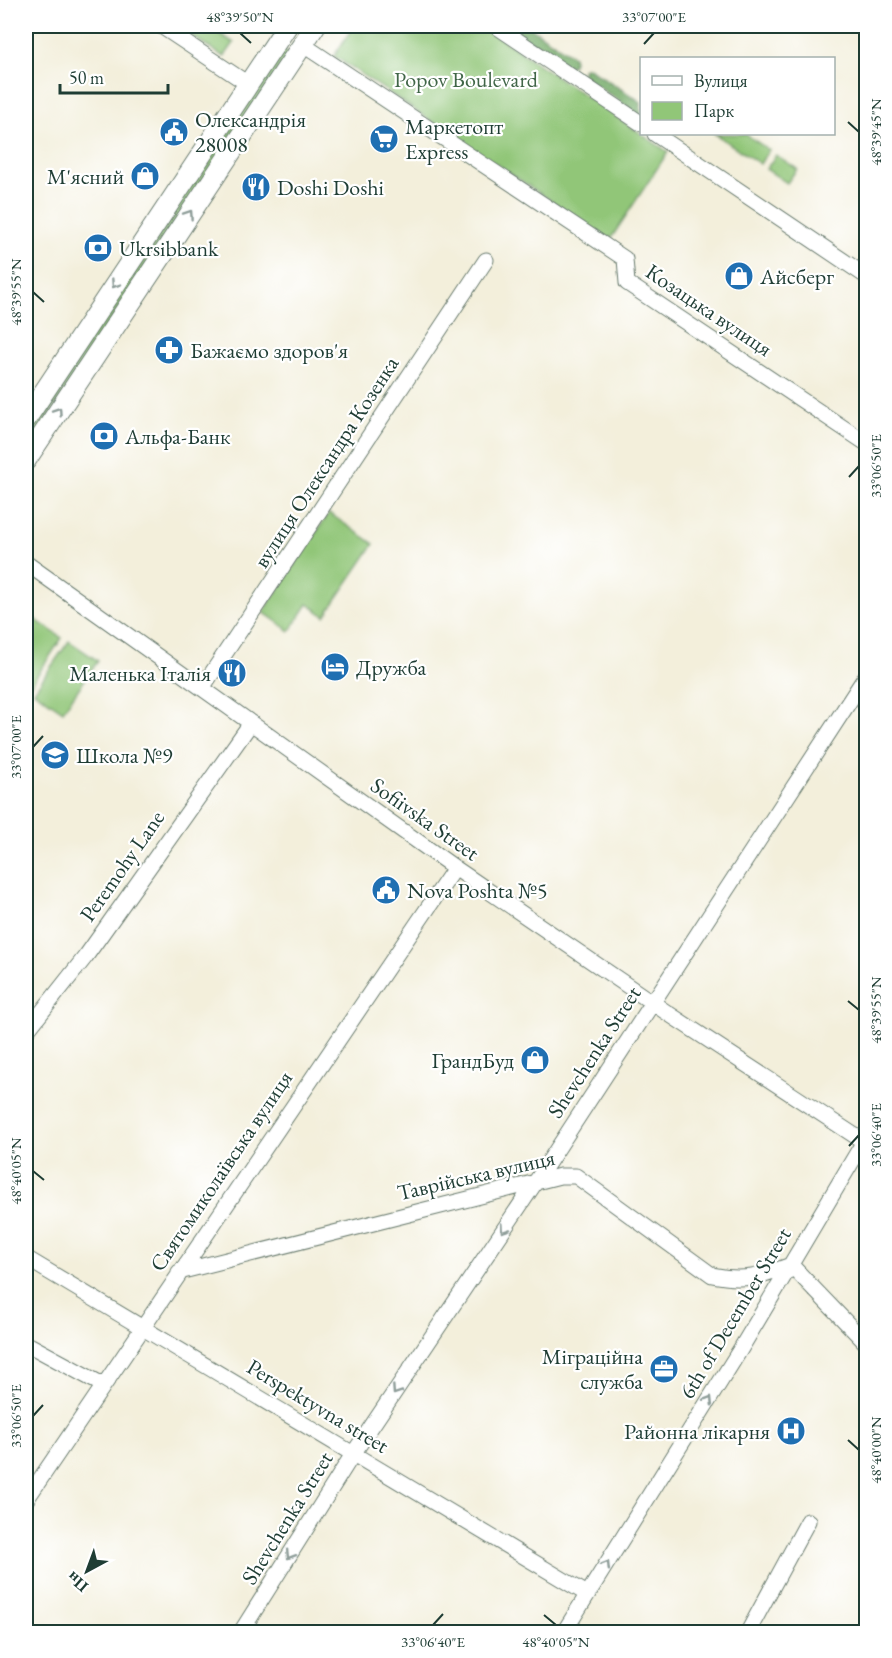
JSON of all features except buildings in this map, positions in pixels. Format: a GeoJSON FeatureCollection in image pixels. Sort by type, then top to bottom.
{"type":"FeatureCollection","features":[{"type":"Feature","properties":{"kind":"main road"},"geometry":{"type":"LineString","coordinates":[[26,460],[315,26]]}},
{"type":"Feature","properties":{"kind":"main road"},"geometry":{"type":"LineString","coordinates":[[26,419],[285,29],[302,45]]}},
{"type":"Feature","properties":{"kind":"street"},"geometry":{"type":"LineString","coordinates":[[161,26],[248,84]]}},
{"type":"Feature","properties":{"kind":"street"},"geometry":{"type":"LineString","coordinates":[[496,26],[640,123]]}},
{"type":"Feature","properties":{"kind":"street","name":"Козацька вулиця"},"geometry":{"type":"LineString","coordinates":[[302,45],[625,260],[627,283],[867,443]]}},
{"type":"Feature","properties":{"kind":"street"},"geometry":{"type":"LineString","coordinates":[[656,135],[867,276]]}},
{"type":"Feature","properties":{"kind":"street","name":"вулиця Олександра Козенка"},"geometry":{"type":"LineString","coordinates":[[202,688],[486,260]]}},
{"type":"Feature","properties":{"kind":"street","name":"Sofiivska Street"},"geometry":{"type":"LineString","coordinates":[[26,562],[455,868],[653,1003],[866,1141]]}},
{"type":"Feature","properties":{"kind":"street","name":"Shevchenka Street"},"geometry":{"type":"LineString","coordinates":[[241,1632],[353,1454],[537,1180],[867,676]]}},
{"type":"Feature","properties":{"kind":"street","name":"Peremohy Lane"},"geometry":{"type":"LineString","coordinates":[[26,1032],[86,956],[252,723]]}},
{"type":"Feature","properties":{"kind":"street","name":"Святомиколаївська вулиця"},"geometry":{"type":"LineString","coordinates":[[26,1500],[455,868]]}},
{"type":"Feature","properties":{"kind":"street","name":"6th of December Street"},"geometry":{"type":"LineString","coordinates":[[564,1632],[740,1350],[866,1141]]}},
{"type":"Feature","properties":{"kind":"street","name":"Таврійська вулиця"},"geometry":{"type":"LineString","coordinates":[[179,1272],[560,1176],[576,1176],[712,1275],[731,1279],[757,1277],[791,1265]]}},
{"type":"Feature","properties":{"kind":"street","name":"Perspektyvna street"},"geometry":{"type":"LineString","coordinates":[[26,1258],[587,1594]]}},
{"type":"Feature","properties":{"kind":"street"},"geometry":{"type":"LineString","coordinates":[[791,1265],[867,1342]]}},
{"type":"Feature","properties":{"kind":"street"},"geometry":{"type":"LineString","coordinates":[[26,1345],[103,1385]]}},
{"type":"Feature","properties":{"kind":"street"},"geometry":{"type":"LineString","coordinates":[[748,1632],[808,1521]]}},
{"type":"Feature","properties":{"kind":"green space"},"geometry":{"type":"Polygon","coordinates":[[[176,26],[208,26],[234,43],[224,57],[176,26]]]}},
{"type":"Feature","properties":{"kind":"green space","name":"Popov Boulevard"},"geometry":{"type":"Polygon","coordinates":[[[354,26],[482,26],[668,152],[610,240],[334,56],[354,26]]]}},
{"type":"Feature","properties":{"kind":"green space"},"geometry":{"type":"Polygon","coordinates":[[[508,26],[528,26],[573,56],[572,66],[567,66],[508,26]]]}},
{"type":"Feature","properties":{"kind":"green space"},"geometry":{"type":"Polygon","coordinates":[[[277,50],[283,50],[288,54],[26,450],[26,430],[277,50]]]}},
{"type":"Feature","properties":{"kind":"green space"},"geometry":{"type":"Polygon","coordinates":[[[587,67],[640,101],[640,115],[587,79],[583,74],[583,69],[587,67]]]}},
{"type":"Feature","properties":{"kind":"green space"},"geometry":{"type":"Polygon","coordinates":[[[716,135],[746,135],[769,150],[760,164],[716,135]]]}},
{"type":"Feature","properties":{"kind":"green space"},"geometry":{"type":"Polygon","coordinates":[[[776,155],[797,169],[787,183],[766,169],[776,155]]]}},
{"type":"Feature","properties":{"kind":"green space"},"geometry":{"type":"Polygon","coordinates":[[[329,513],[374,544],[325,616],[308,604],[290,631],[263,612],[329,513]]]}},
{"type":"Feature","properties":{"kind":"green space"},"geometry":{"type":"Polygon","coordinates":[[[26,613],[62,638],[26,692],[26,613]]]}},
{"type":"Feature","properties":{"kind":"green space"},"geometry":{"type":"Polygon","coordinates":[[[69,641],[98,661],[63,711],[34,691],[69,641]]]}},
{"type":"Feature","properties":{"kind":"place","name":"Олександрія 28008"},"geometry":{"type":"Point","coordinates":[174,132]}},
{"type":"Feature","properties":{"kind":"place","name":"Маркетопт Express"},"geometry":{"type":"Point","coordinates":[384,139]}},
{"type":"Feature","properties":{"kind":"place","name":"М'ясний"},"geometry":{"type":"Point","coordinates":[145,176]}},
{"type":"Feature","properties":{"kind":"place","name":"Doshi Doshi"},"geometry":{"type":"Point","coordinates":[256,187]}},
{"type":"Feature","properties":{"kind":"place","name":"Ukrsibbank"},"geometry":{"type":"Point","coordinates":[98,248]}},
{"type":"Feature","properties":{"kind":"place","name":"Айсберг"},"geometry":{"type":"Point","coordinates":[739,276]}},
{"type":"Feature","properties":{"kind":"place","name":"Бажаємо здоров'я"},"geometry":{"type":"Point","coordinates":[169,350]}},
{"type":"Feature","properties":{"kind":"place","name":"Альфа-Банк"},"geometry":{"type":"Point","coordinates":[104,436]}},
{"type":"Feature","properties":{"kind":"place","name":"Дружба"},"geometry":{"type":"Point","coordinates":[335,667]}},
{"type":"Feature","properties":{"kind":"place","name":"Маленька Італія"},"geometry":{"type":"Point","coordinates":[232,673]}},
{"type":"Feature","properties":{"kind":"place","name":"Школа №9"},"geometry":{"type":"Point","coordinates":[55,755]}},
{"type":"Feature","properties":{"kind":"place","name":"Nova Poshta №5"},"geometry":{"type":"Point","coordinates":[386,890]}},
{"type":"Feature","properties":{"kind":"place","name":"ГрандБуд"},"geometry":{"type":"Point","coordinates":[535,1060]}},
{"type":"Feature","properties":{"kind":"place","name":"Міграційна служба"},"geometry":{"type":"Point","coordinates":[664,1369]}},
{"type":"Feature","properties":{"kind":"place","name":"Районна лікарня"},"geometry":{"type":"Point","coordinates":[791,1431]}}]}
